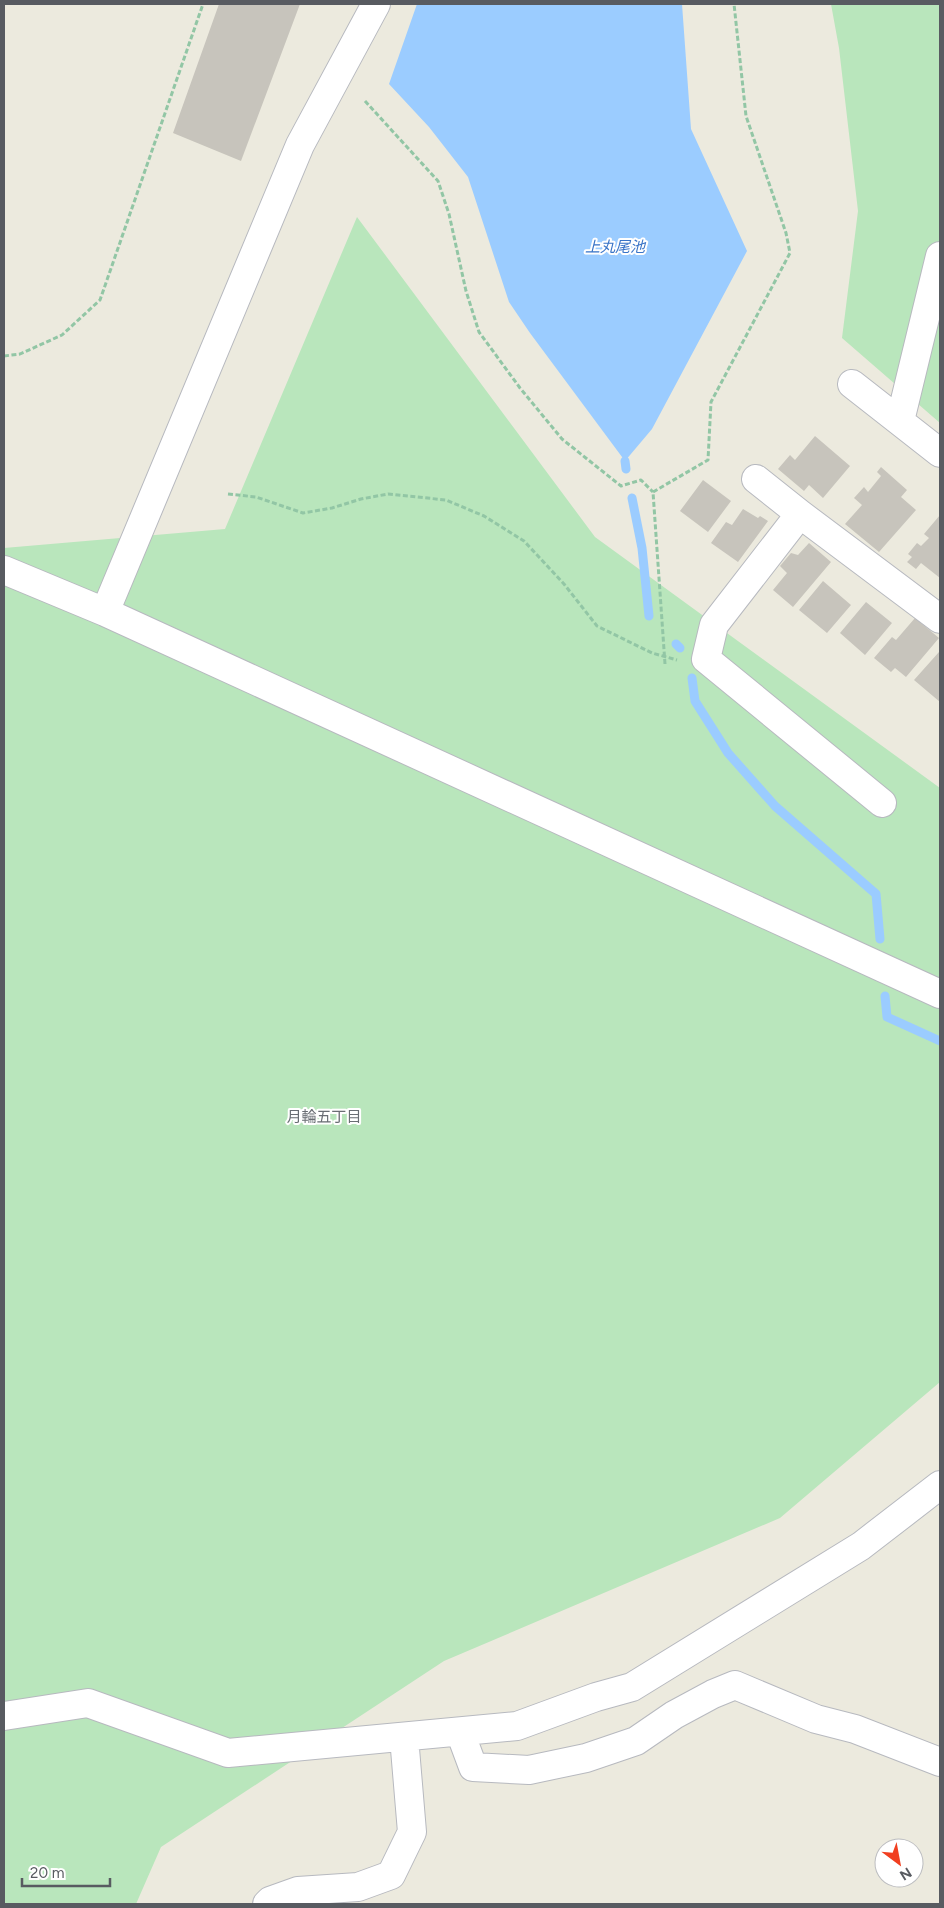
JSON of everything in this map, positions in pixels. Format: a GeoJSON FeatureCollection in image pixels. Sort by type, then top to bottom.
{"type":"FeatureCollection","features":[{"type":"Feature","properties":{"kind":"street"},"geometry":{"type":"LineString","coordinates":[[105,612],[300,146],[376,4]]}},
{"type":"Feature","properties":{"kind":"street"},"geometry":{"type":"LineString","coordinates":[[900,421],[940,256]]}},
{"type":"Feature","properties":{"kind":"street"},"geometry":{"type":"LineString","coordinates":[[852,384],[940,453]]}},
{"type":"Feature","properties":{"kind":"street"},"geometry":{"type":"LineString","coordinates":[[756,479],[940,619]]}},
{"type":"Feature","properties":{"kind":"street"},"geometry":{"type":"LineString","coordinates":[[800,514],[714,625],[706,659],[882,803]]}},
{"type":"Feature","properties":{"kind":"street"},"geometry":{"type":"LineString","coordinates":[[4,570],[105,612],[940,994]]}},
{"type":"Feature","properties":{"kind":"street"},"geometry":{"type":"LineString","coordinates":[[4,1716],[88,1703],[228,1753],[517,1726],[596,1697],[632,1687],[860,1546],[940,1485]]}},
{"type":"Feature","properties":{"kind":"street"},"geometry":{"type":"LineString","coordinates":[[460,1732],[473,1767],[529,1770],[586,1758],[636,1741],[674,1715],[713,1694],[735,1685],[816,1719],[855,1729],[940,1762]]}},
{"type":"Feature","properties":{"kind":"street"},"geometry":{"type":"LineString","coordinates":[[268,1904],[270,1901],[298,1891],[358,1887],[391,1875],[412,1832],[404,1737]]}},
{"type":"Feature","properties":{"kind":"path"},"geometry":{"type":"LineString","coordinates":[[4,356],[20,354],[62,335],[100,300],[203,4]]}},
{"type":"Feature","properties":{"kind":"path"},"geometry":{"type":"LineString","coordinates":[[653,492],[708,460],[711,402],[790,253],[786,233],[746,116],[734,4]]}},
{"type":"Feature","properties":{"kind":"path"},"geometry":{"type":"LineString","coordinates":[[365,100],[438,181],[449,214],[466,291],[479,332],[520,388],[562,438],[621,486],[640,480],[653,492],[665,664]]}},
{"type":"Feature","properties":{"kind":"path"},"geometry":{"type":"LineString","coordinates":[[228,494],[256,497],[303,513],[388,494],[446,500],[484,516],[524,541],[564,584],[597,626],[652,653],[694,664],[706,659]]}},
{"type":"Feature","properties":{"kind":"green space"},"geometry":{"type":"Polygon","coordinates":[[[831,4],[940,4],[940,423],[842,338],[858,211],[839,48],[831,4]]]}},
{"type":"Feature","properties":{"kind":"green space"},"geometry":{"type":"Polygon","coordinates":[[[357,217],[595,537],[940,788],[940,1382],[780,1518],[444,1661],[161,1847],[136,1904],[4,1904],[4,548],[225,529],[357,217]]]}},
{"type":"Feature","properties":{"kind":"water","name":"上丸尾池"},"geometry":{"type":"Polygon","coordinates":[[[417,4],[682,4],[691,129],[747,251],[652,429],[625,461],[509,302],[468,177],[429,127],[389,84],[417,4]]]}},
{"type":"Feature","properties":{"kind":"building"},"geometry":{"type":"Polygon","coordinates":[[[219,4],[300,4],[241,161],[173,133],[219,4]]]}},
{"type":"Feature","properties":{"kind":"building"},"geometry":{"type":"Polygon","coordinates":[[[815,436],[850,466],[823,498],[809,485],[804,491],[778,469],[790,455],[795,460],[815,436]]]}},
{"type":"Feature","properties":{"kind":"building"},"geometry":{"type":"Polygon","coordinates":[[[881,467],[907,490],[901,497],[916,510],[879,552],[845,524],[862,505],[854,498],[864,487],[868,492],[881,476],[877,472],[881,467]]]}},
{"type":"Feature","properties":{"kind":"building"},"geometry":{"type":"Polygon","coordinates":[[[703,480],[731,501],[708,532],[680,511],[703,480]]]}},
{"type":"Feature","properties":{"kind":"building"},"geometry":{"type":"Polygon","coordinates":[[[743,509],[758,518],[760,516],[768,521],[738,562],[711,543],[726,522],[732,525],[743,509]]]}},
{"type":"Feature","properties":{"kind":"building"},"geometry":{"type":"Polygon","coordinates":[[[940,515],[940,578],[921,563],[916,569],[907,562],[912,557],[908,554],[917,543],[921,546],[929,538],[924,534],[940,515]]]}},
{"type":"Feature","properties":{"kind":"building"},"geometry":{"type":"Polygon","coordinates":[[[809,543],[831,562],[793,607],[773,590],[787,573],[780,566],[791,553],[798,555],[809,543]]]}},
{"type":"Feature","properties":{"kind":"building"},"geometry":{"type":"Polygon","coordinates":[[[823,581],[851,605],[827,633],[799,610],[823,581]]]}},
{"type":"Feature","properties":{"kind":"building"},"geometry":{"type":"Polygon","coordinates":[[[866,602],[892,623],[865,655],[840,633],[866,602]]]}},
{"type":"Feature","properties":{"kind":"building"},"geometry":{"type":"Polygon","coordinates":[[[915,618],[939,638],[906,677],[895,668],[891,672],[874,658],[892,637],[896,640],[915,618]]]}},
{"type":"Feature","properties":{"kind":"building"},"geometry":{"type":"Polygon","coordinates":[[[940,653],[940,702],[914,680],[940,653]]]}},
{"type":"Feature","properties":{"kind":"waterway"},"geometry":{"type":"LineString","coordinates":[[625,461],[626,469]]}},
{"type":"Feature","properties":{"kind":"waterway"},"geometry":{"type":"LineString","coordinates":[[632,498],[642,548],[649,616]]}},
{"type":"Feature","properties":{"kind":"waterway"},"geometry":{"type":"LineString","coordinates":[[676,644],[680,648]]}},
{"type":"Feature","properties":{"kind":"waterway"},"geometry":{"type":"LineString","coordinates":[[692,678],[695,701],[728,753],[775,806],[876,894],[880,939]]}},
{"type":"Feature","properties":{"kind":"waterway"},"geometry":{"type":"LineString","coordinates":[[885,996],[887,1017],[940,1041]]}},
{"type":"Feature","properties":{"kind":"district","name":"月輪五丁目"},"geometry":{"type":"Point","coordinates":[324,1117]}}]}
